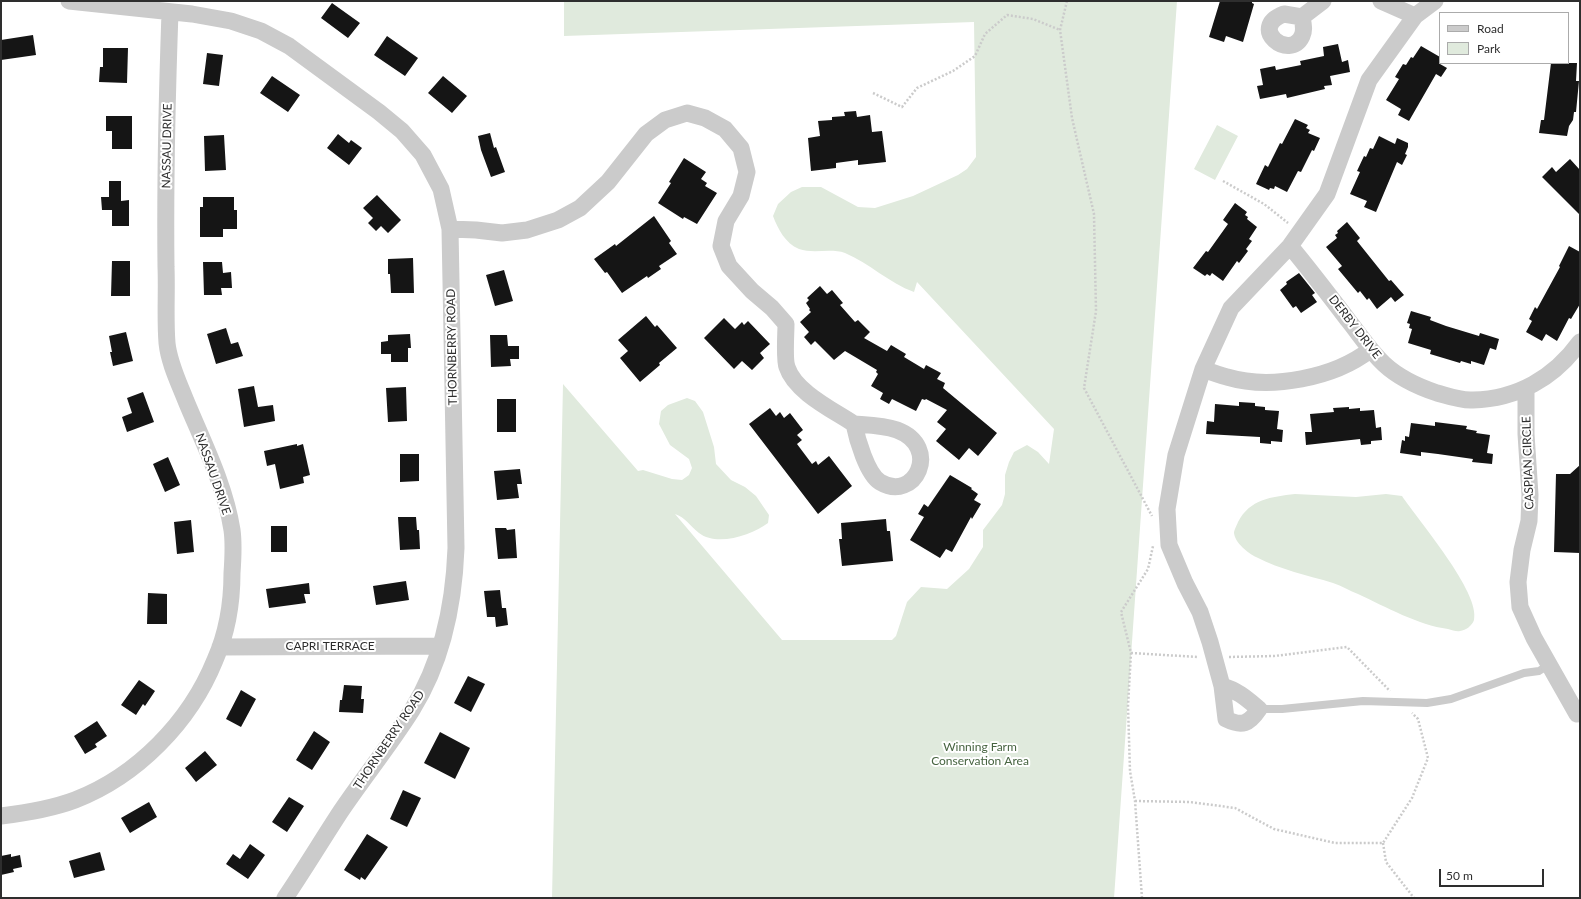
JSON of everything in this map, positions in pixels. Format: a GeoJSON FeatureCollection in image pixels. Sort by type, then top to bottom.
{"type":"FeatureCollection","features":[{"type":"Feature","properties":{"kind":"street","name":"THORNBERRY ROAD"},"geometry":{"type":"LineString","coordinates":[[69,1],[192,14],[231,21],[261,31],[289,46],[402,131],[424,154],[441,189],[450,229],[456,548],[455,577],[445,629],[424,687],[412,709],[340,812],[285,898]]}},
{"type":"Feature","properties":{"kind":"street"},"geometry":{"type":"LineString","coordinates":[[1302,17],[1323,1]]}},
{"type":"Feature","properties":{"kind":"street"},"geometry":{"type":"LineString","coordinates":[[1381,1],[1415,16]]}},
{"type":"Feature","properties":{"kind":"street"},"geometry":{"type":"LineString","coordinates":[[1222,686],[1244,696],[1259,709],[1254,716],[1245,723],[1235,724],[1226,719],[1222,686],[1200,612],[1185,583],[1169,545],[1167,509],[1176,455],[1204,369],[1231,308],[1290,246],[1327,194],[1369,80],[1415,16],[1435,1]]}},
{"type":"Feature","properties":{"kind":"street","name":"NASSAU DRIVE"},"geometry":{"type":"LineString","coordinates":[[1,816],[42,810],[75,800],[99,788],[133,767],[165,738],[179,721],[207,678],[220,646],[228,614],[232,590],[232,531],[215,472],[175,375],[167,345],[166,213],[170,12]]}},
{"type":"Feature","properties":{"kind":"street"},"geometry":{"type":"LineString","coordinates":[[450,229],[502,233],[527,230],[558,220],[580,208],[608,182],[646,134],[665,120],[686,114],[705,118],[725,130],[741,148],[747,172],[741,196],[726,221],[721,246],[729,266],[752,291],[772,308],[786,324],[786,366],[796,384],[812,397],[854,424]]}},
{"type":"Feature","properties":{"kind":"street","name":"DERBY DRIVE"},"geometry":{"type":"LineString","coordinates":[[1290,246],[1308,267],[1370,350],[1386,366],[1407,380],[1428,390],[1471,400],[1513,394],[1526,389],[1544,378],[1571,355],[1580,342]]}},
{"type":"Feature","properties":{"kind":"street"},"geometry":{"type":"LineString","coordinates":[[1204,369],[1227,378],[1275,383],[1310,377],[1341,367],[1358,360],[1370,350]]}},
{"type":"Feature","properties":{"kind":"street","name":"CASPIAN CIRCLE"},"geometry":{"type":"LineString","coordinates":[[1526,389],[1526,434],[1530,495],[1529,521],[1522,550],[1519,588],[1520,607],[1534,638],[1577,714]]}},
{"type":"Feature","properties":{"kind":"street","name":"CAPRI TERRACE"},"geometry":{"type":"LineString","coordinates":[[220,646],[440,646]]}},
{"type":"Feature","properties":{"kind":"lane"},"geometry":{"type":"LineString","coordinates":[[1259,709],[1282,709],[1363,701],[1427,703],[1451,699],[1512,676],[1539,671],[1550,664]]}},
{"type":"Feature","properties":{"kind":"path"},"geometry":{"type":"LineString","coordinates":[[1067,1],[1060,30],[1072,118],[1094,214],[1096,311],[1084,388],[1154,520]]}},
{"type":"Feature","properties":{"kind":"path"},"geometry":{"type":"LineString","coordinates":[[873,93],[902,107],[918,88],[953,72],[975,56],[985,34],[1007,15],[1033,19],[1060,30]]}},
{"type":"Feature","properties":{"kind":"path"},"geometry":{"type":"LineString","coordinates":[[1223,181],[1264,204],[1300,232]]}},
{"type":"Feature","properties":{"kind":"path"},"geometry":{"type":"LineString","coordinates":[[1142,898],[1135,801],[1130,771],[1128,706],[1132,653],[1121,612],[1148,569],[1154,541]]}},
{"type":"Feature","properties":{"kind":"path"},"geometry":{"type":"LineString","coordinates":[[1132,653],[1186,657],[1274,656],[1347,647],[1418,719],[1428,758],[1412,798],[1384,843],[1386,862],[1414,898]]}},
{"type":"Feature","properties":{"kind":"path"},"geometry":{"type":"LineString","coordinates":[[1135,801],[1190,802],[1235,808],[1274,829],[1335,843],[1384,843]]}},
{"type":"Feature","properties":{"kind":"green space","name":"Winning Farm Conservation Area"},"geometry":{"type":"Polygon","coordinates":[[[564,1],[1177,1],[1114,898],[552,898],[563,384],[638,471],[643,470],[672,479],[682,480],[689,475],[692,468],[689,459],[670,445],[659,424],[661,411],[668,405],[687,398],[695,401],[703,412],[714,447],[716,464],[731,480],[745,487],[756,496],[769,515],[768,523],[753,532],[744,535],[734,538],[715,539],[706,537],[699,533],[685,519],[675,514],[782,640],[892,640],[896,636],[907,602],[921,587],[947,589],[969,569],[983,547],[983,530],[1002,505],[1005,494],[1005,475],[1014,452],[1027,445],[1038,452],[1049,464],[1054,429],[917,282],[914,292],[896,284],[854,257],[845,253],[799,249],[786,239],[780,231],[773,216],[778,204],[791,192],[802,187],[821,187],[858,207],[875,208],[913,196],[958,175],[967,169],[976,157],[974,22],[564,36],[564,1]]]}},
{"type":"Feature","properties":{"kind":"green space"},"geometry":{"type":"Polygon","coordinates":[[[1217,125],[1238,136],[1215,180],[1194,169],[1217,125]]]}},
{"type":"Feature","properties":{"kind":"green space"},"geometry":{"type":"Polygon","coordinates":[[[1295,494],[1356,497],[1386,494],[1402,496],[1459,575],[1474,608],[1474,620],[1472,624],[1467,629],[1457,631],[1425,624],[1402,615],[1336,584],[1265,562],[1242,547],[1235,537],[1234,532],[1243,514],[1249,508],[1262,500],[1295,494]]]}},
{"type":"Feature","properties":{"kind":"building"},"geometry":{"type":"Polygon","coordinates":[[[1220,1],[1252,1],[1254,4],[1243,42],[1226,36],[1224,42],[1209,37],[1220,1]]]}},
{"type":"Feature","properties":{"kind":"building"},"geometry":{"type":"Polygon","coordinates":[[[332,3],[360,23],[348,38],[321,18],[332,3]]]}},
{"type":"Feature","properties":{"kind":"building"},"geometry":{"type":"Polygon","coordinates":[[[33,35],[36,55],[1,60],[1,40],[33,35]]]}},
{"type":"Feature","properties":{"kind":"building"},"geometry":{"type":"Polygon","coordinates":[[[387,36],[418,58],[405,76],[374,55],[387,36]]]}},
{"type":"Feature","properties":{"kind":"building"},"geometry":{"type":"Polygon","coordinates":[[[1338,44],[1342,62],[1348,60],[1350,72],[1330,76],[1332,85],[1324,86],[1325,89],[1287,98],[1286,94],[1260,99],[1257,86],[1263,85],[1260,69],[1275,66],[1276,70],[1301,65],[1300,61],[1324,56],[1323,47],[1338,44]]]}},
{"type":"Feature","properties":{"kind":"building"},"geometry":{"type":"Polygon","coordinates":[[[1421,46],[1439,56],[1439,64],[1447,68],[1441,77],[1436,74],[1409,121],[1398,115],[1401,109],[1386,100],[1399,79],[1395,77],[1403,64],[1406,65],[1411,57],[1413,58],[1421,46]]]}},
{"type":"Feature","properties":{"kind":"building"},"geometry":{"type":"Polygon","coordinates":[[[103,48],[128,48],[127,83],[99,82],[100,67],[103,67],[103,48]]]}},
{"type":"Feature","properties":{"kind":"building"},"geometry":{"type":"Polygon","coordinates":[[[207,53],[223,55],[219,86],[203,84],[207,53]]]}},
{"type":"Feature","properties":{"kind":"building"},"geometry":{"type":"Polygon","coordinates":[[[1577,63],[1576,81],[1579,81],[1576,112],[1574,112],[1573,120],[1569,126],[1567,136],[1539,133],[1541,120],[1544,120],[1551,64],[1577,63]]]}},
{"type":"Feature","properties":{"kind":"building"},"geometry":{"type":"Polygon","coordinates":[[[272,76],[300,95],[288,112],[260,93],[272,76]]]}},
{"type":"Feature","properties":{"kind":"building"},"geometry":{"type":"Polygon","coordinates":[[[443,76],[467,96],[452,113],[428,93],[443,76]]]}},
{"type":"Feature","properties":{"kind":"building"},"geometry":{"type":"Polygon","coordinates":[[[856,111],[857,117],[870,115],[872,132],[882,131],[886,162],[858,165],[858,160],[836,163],[836,168],[811,171],[808,138],[820,136],[818,121],[832,120],[832,117],[845,116],[844,112],[856,111]]]}},
{"type":"Feature","properties":{"kind":"building"},"geometry":{"type":"Polygon","coordinates":[[[106,116],[132,116],[132,149],[112,149],[112,131],[106,131],[106,116]]]}},
{"type":"Feature","properties":{"kind":"building"},"geometry":{"type":"Polygon","coordinates":[[[1295,119],[1308,125],[1306,128],[1310,130],[1308,133],[1320,138],[1314,151],[1312,150],[1301,172],[1298,171],[1287,192],[1275,186],[1274,189],[1270,188],[1269,190],[1256,184],[1265,165],[1268,167],[1280,143],[1282,144],[1295,119]]]}},
{"type":"Feature","properties":{"kind":"building"},"geometry":{"type":"Polygon","coordinates":[[[490,133],[494,148],[496,147],[505,172],[491,177],[481,150],[478,136],[490,133]]]}},
{"type":"Feature","properties":{"kind":"building"},"geometry":{"type":"Polygon","coordinates":[[[338,134],[349,143],[351,140],[362,148],[349,165],[327,148],[338,134]]]}},
{"type":"Feature","properties":{"kind":"building"},"geometry":{"type":"Polygon","coordinates":[[[224,135],[226,170],[205,171],[204,136],[224,135]]]}},
{"type":"Feature","properties":{"kind":"building"},"geometry":{"type":"Polygon","coordinates":[[[1379,136],[1395,144],[1397,138],[1408,143],[1408,147],[1405,154],[1407,155],[1402,165],[1397,162],[1376,212],[1364,207],[1367,201],[1350,194],[1360,172],[1357,171],[1364,156],[1366,157],[1370,148],[1373,149],[1379,136]]]}},
{"type":"Feature","properties":{"kind":"building"},"geometry":{"type":"Polygon","coordinates":[[[684,158],[706,172],[701,179],[707,183],[705,186],[717,193],[697,224],[684,217],[683,219],[658,203],[671,183],[669,182],[684,158]]]}},
{"type":"Feature","properties":{"kind":"building"},"geometry":{"type":"Polygon","coordinates":[[[1570,159],[1580,170],[1580,215],[1542,177],[1552,167],[1556,172],[1570,159]]]}},
{"type":"Feature","properties":{"kind":"building"},"geometry":{"type":"Polygon","coordinates":[[[109,181],[121,181],[121,201],[129,200],[129,226],[112,226],[112,210],[102,210],[101,197],[109,197],[109,181]]]}},
{"type":"Feature","properties":{"kind":"building"},"geometry":{"type":"Polygon","coordinates":[[[377,195],[401,220],[388,233],[381,226],[376,231],[368,223],[373,218],[363,208],[377,195]]]}},
{"type":"Feature","properties":{"kind":"building"},"geometry":{"type":"Polygon","coordinates":[[[203,197],[234,197],[234,210],[237,210],[237,229],[223,229],[223,237],[200,237],[200,207],[203,207],[203,197]]]}},
{"type":"Feature","properties":{"kind":"building"},"geometry":{"type":"Polygon","coordinates":[[[1235,203],[1247,212],[1245,215],[1248,217],[1247,219],[1257,227],[1249,239],[1252,241],[1246,249],[1248,251],[1239,263],[1237,261],[1223,281],[1212,273],[1210,276],[1207,274],[1205,276],[1193,268],[1206,251],[1208,252],[1228,224],[1223,220],[1235,203]]]}},
{"type":"Feature","properties":{"kind":"building"},"geometry":{"type":"Polygon","coordinates":[[[654,216],[671,241],[669,243],[677,254],[659,266],[661,269],[648,278],[647,276],[622,293],[607,272],[605,273],[594,259],[615,244],[616,246],[654,216]]]}},
{"type":"Feature","properties":{"kind":"building"},"geometry":{"type":"Polygon","coordinates":[[[1347,222],[1360,238],[1357,241],[1389,281],[1391,280],[1404,295],[1395,302],[1391,297],[1377,309],[1369,298],[1367,300],[1360,291],[1358,293],[1338,269],[1342,266],[1326,247],[1337,238],[1335,235],[1338,233],[1337,231],[1347,222]]]}},
{"type":"Feature","properties":{"kind":"building"},"geometry":{"type":"Polygon","coordinates":[[[1569,246],[1580,252],[1580,304],[1571,319],[1569,318],[1557,341],[1546,334],[1542,341],[1526,332],[1532,321],[1529,319],[1535,307],[1537,309],[1560,267],[1559,266],[1569,246]]]}},
{"type":"Feature","properties":{"kind":"building"},"geometry":{"type":"Polygon","coordinates":[[[413,258],[414,293],[391,293],[390,274],[388,274],[388,259],[413,258]]]}},
{"type":"Feature","properties":{"kind":"building"},"geometry":{"type":"Polygon","coordinates":[[[112,261],[130,261],[130,296],[111,296],[112,261]]]}},
{"type":"Feature","properties":{"kind":"building"},"geometry":{"type":"Polygon","coordinates":[[[203,262],[222,262],[223,273],[231,272],[232,288],[221,288],[222,295],[204,295],[203,262]]]}},
{"type":"Feature","properties":{"kind":"building"},"geometry":{"type":"Polygon","coordinates":[[[504,270],[513,301],[495,306],[486,275],[504,270]]]}},
{"type":"Feature","properties":{"kind":"building"},"geometry":{"type":"Polygon","coordinates":[[[1299,273],[1315,293],[1312,295],[1317,302],[1301,313],[1296,306],[1293,308],[1280,290],[1287,284],[1286,282],[1299,273]]]}},
{"type":"Feature","properties":{"kind":"building"},"geometry":{"type":"Polygon","coordinates":[[[820,286],[827,294],[832,290],[843,303],[840,305],[855,322],[858,320],[870,332],[864,338],[887,351],[891,345],[906,354],[904,357],[924,369],[926,365],[941,373],[937,379],[945,383],[943,388],[997,433],[978,456],[969,448],[959,460],[936,441],[946,429],[937,422],[947,410],[926,399],[922,399],[916,411],[892,399],[889,404],[880,399],[883,393],[871,386],[878,374],[876,372],[877,370],[845,351],[834,360],[815,341],[811,345],[804,337],[809,332],[800,322],[811,312],[806,303],[809,300],[807,298],[820,286]]]}},
{"type":"Feature","properties":{"kind":"building"},"geometry":{"type":"Polygon","coordinates":[[[1411,311],[1431,317],[1430,320],[1446,326],[1479,336],[1480,333],[1499,339],[1496,350],[1490,348],[1484,365],[1471,361],[1471,364],[1461,361],[1460,363],[1430,354],[1431,350],[1408,343],[1412,329],[1409,328],[1410,324],[1407,323],[1411,311]]]}},
{"type":"Feature","properties":{"kind":"building"},"geometry":{"type":"Polygon","coordinates":[[[646,316],[655,327],[657,325],[677,348],[640,382],[620,358],[628,351],[618,340],[646,316]]]}},
{"type":"Feature","properties":{"kind":"building"},"geometry":{"type":"Polygon","coordinates":[[[724,318],[735,329],[742,322],[744,325],[748,321],[770,344],[760,353],[764,358],[752,370],[742,361],[734,369],[704,338],[724,318]]]}},
{"type":"Feature","properties":{"kind":"building"},"geometry":{"type":"Polygon","coordinates":[[[226,328],[231,344],[238,342],[243,356],[216,364],[207,334],[226,328]]]}},
{"type":"Feature","properties":{"kind":"building"},"geometry":{"type":"Polygon","coordinates":[[[126,332],[133,361],[113,366],[109,336],[126,332]]]}},
{"type":"Feature","properties":{"kind":"building"},"geometry":{"type":"Polygon","coordinates":[[[410,334],[411,348],[408,348],[408,362],[391,362],[391,354],[381,354],[381,342],[388,341],[388,335],[410,334]]]}},
{"type":"Feature","properties":{"kind":"building"},"geometry":{"type":"Polygon","coordinates":[[[490,335],[507,335],[508,346],[519,346],[519,359],[510,359],[511,366],[491,367],[490,335]]]}},
{"type":"Feature","properties":{"kind":"building"},"geometry":{"type":"Polygon","coordinates":[[[254,386],[258,407],[273,405],[275,421],[244,427],[238,389],[254,386]]]}},
{"type":"Feature","properties":{"kind":"building"},"geometry":{"type":"Polygon","coordinates":[[[406,387],[407,421],[388,422],[386,388],[406,387]]]}},
{"type":"Feature","properties":{"kind":"building"},"geometry":{"type":"Polygon","coordinates":[[[143,392],[154,422],[127,432],[122,417],[132,413],[127,398],[143,392]]]}},
{"type":"Feature","properties":{"kind":"building"},"geometry":{"type":"Polygon","coordinates":[[[497,399],[516,399],[516,432],[497,432],[497,399]]]}},
{"type":"Feature","properties":{"kind":"building"},"geometry":{"type":"Polygon","coordinates":[[[1239,402],[1255,403],[1255,406],[1265,407],[1265,410],[1279,411],[1277,429],[1283,430],[1282,442],[1271,441],[1271,444],[1260,443],[1260,437],[1206,434],[1207,421],[1214,422],[1215,404],[1239,406],[1239,402]]]}},
{"type":"Feature","properties":{"kind":"building"},"geometry":{"type":"Polygon","coordinates":[[[1349,407],[1349,409],[1360,408],[1360,411],[1374,410],[1376,428],[1381,427],[1382,440],[1371,441],[1371,444],[1361,445],[1360,439],[1306,445],[1305,432],[1312,432],[1310,414],[1334,412],[1333,408],[1349,407]]]}},
{"type":"Feature","properties":{"kind":"building"},"geometry":{"type":"Polygon","coordinates":[[[770,408],[776,416],[780,412],[784,418],[790,413],[803,430],[797,435],[802,440],[797,444],[812,464],[816,461],[818,465],[829,456],[852,486],[818,514],[749,424],[770,408]]]}},
{"type":"Feature","properties":{"kind":"building"},"geometry":{"type":"Polygon","coordinates":[[[1435,422],[1467,426],[1466,429],[1477,431],[1476,433],[1490,435],[1487,453],[1493,454],[1492,464],[1472,462],[1473,459],[1438,454],[1421,452],[1421,456],[1400,453],[1402,440],[1405,441],[1405,436],[1409,437],[1411,423],[1435,426],[1435,422]]]}},
{"type":"Feature","properties":{"kind":"building"},"geometry":{"type":"Polygon","coordinates":[[[297,444],[297,446],[303,444],[310,475],[303,477],[304,483],[280,489],[275,464],[267,466],[264,451],[297,444]]]}},
{"type":"Feature","properties":{"kind":"building"},"geometry":{"type":"Polygon","coordinates":[[[400,454],[419,454],[419,481],[400,482],[400,454]]]}},
{"type":"Feature","properties":{"kind":"building"},"geometry":{"type":"Polygon","coordinates":[[[168,457],[180,485],[165,492],[153,464],[168,457]]]}},
{"type":"Feature","properties":{"kind":"building"},"geometry":{"type":"Polygon","coordinates":[[[1580,465],[1580,553],[1554,552],[1556,474],[1570,474],[1580,465]]]}},
{"type":"Feature","properties":{"kind":"building"},"geometry":{"type":"Polygon","coordinates":[[[520,469],[522,484],[517,484],[519,498],[497,500],[494,471],[520,469]]]}},
{"type":"Feature","properties":{"kind":"building"},"geometry":{"type":"Polygon","coordinates":[[[950,475],[972,488],[971,489],[978,494],[974,500],[981,504],[972,519],[971,517],[952,552],[946,549],[940,558],[910,540],[924,517],[918,514],[924,504],[928,507],[950,475]]]}},
{"type":"Feature","properties":{"kind":"building"},"geometry":{"type":"Polygon","coordinates":[[[398,517],[416,517],[417,530],[419,530],[420,549],[400,550],[398,517]]]}},
{"type":"Feature","properties":{"kind":"building"},"geometry":{"type":"Polygon","coordinates":[[[886,519],[887,531],[890,531],[893,561],[842,566],[839,539],[842,539],[841,523],[886,519]]]}},
{"type":"Feature","properties":{"kind":"building"},"geometry":{"type":"Polygon","coordinates":[[[191,520],[194,552],[177,554],[174,522],[191,520]]]}},
{"type":"Feature","properties":{"kind":"building"},"geometry":{"type":"Polygon","coordinates":[[[271,526],[287,526],[287,552],[271,552],[271,526]]]}},
{"type":"Feature","properties":{"kind":"building"},"geometry":{"type":"Polygon","coordinates":[[[495,528],[506,528],[507,530],[515,529],[517,558],[498,559],[495,528]]]}},
{"type":"Feature","properties":{"kind":"building"},"geometry":{"type":"Polygon","coordinates":[[[406,581],[409,600],[376,605],[373,586],[406,581]]]}},
{"type":"Feature","properties":{"kind":"building"},"geometry":{"type":"Polygon","coordinates":[[[309,583],[310,594],[304,594],[306,603],[269,608],[266,589],[309,583]]]}},
{"type":"Feature","properties":{"kind":"building"},"geometry":{"type":"Polygon","coordinates":[[[500,590],[502,608],[506,608],[508,625],[496,627],[495,617],[487,617],[484,591],[500,590]]]}},
{"type":"Feature","properties":{"kind":"building"},"geometry":{"type":"Polygon","coordinates":[[[148,593],[167,594],[167,624],[147,624],[148,593]]]}},
{"type":"Feature","properties":{"kind":"building"},"geometry":{"type":"Polygon","coordinates":[[[468,676],[485,684],[471,712],[454,703],[468,676]]]}},
{"type":"Feature","properties":{"kind":"building"},"geometry":{"type":"Polygon","coordinates":[[[139,680],[155,691],[145,706],[143,704],[136,715],[121,705],[139,680]]]}},
{"type":"Feature","properties":{"kind":"building"},"geometry":{"type":"Polygon","coordinates":[[[344,685],[362,686],[361,699],[364,699],[363,713],[339,712],[340,700],[342,700],[344,685]]]}},
{"type":"Feature","properties":{"kind":"building"},"geometry":{"type":"Polygon","coordinates":[[[241,690],[256,699],[241,727],[226,719],[241,690]]]}},
{"type":"Feature","properties":{"kind":"building"},"geometry":{"type":"Polygon","coordinates":[[[97,721],[107,736],[95,744],[97,747],[85,754],[74,736],[97,721]]]}},
{"type":"Feature","properties":{"kind":"building"},"geometry":{"type":"Polygon","coordinates":[[[314,731],[330,742],[312,770],[296,760],[314,731]]]}},
{"type":"Feature","properties":{"kind":"building"},"geometry":{"type":"Polygon","coordinates":[[[440,732],[470,748],[455,779],[424,763],[440,732]]]}},
{"type":"Feature","properties":{"kind":"building"},"geometry":{"type":"Polygon","coordinates":[[[205,751],[217,765],[196,782],[185,768],[205,751]]]}},
{"type":"Feature","properties":{"kind":"building"},"geometry":{"type":"Polygon","coordinates":[[[403,790],[421,798],[407,827],[390,819],[403,790]]]}},
{"type":"Feature","properties":{"kind":"building"},"geometry":{"type":"Polygon","coordinates":[[[289,797],[304,806],[287,832],[272,822],[289,797]]]}},
{"type":"Feature","properties":{"kind":"building"},"geometry":{"type":"Polygon","coordinates":[[[149,802],[157,817],[130,833],[121,818],[149,802]]]}},
{"type":"Feature","properties":{"kind":"building"},"geometry":{"type":"Polygon","coordinates":[[[367,834],[388,847],[365,880],[361,877],[360,880],[344,870],[367,834]]]}},
{"type":"Feature","properties":{"kind":"building"},"geometry":{"type":"Polygon","coordinates":[[[250,844],[265,855],[248,879],[226,864],[233,854],[240,859],[250,844]]]}},
{"type":"Feature","properties":{"kind":"building"},"geometry":{"type":"Polygon","coordinates":[[[100,852],[105,870],[74,878],[69,861],[100,852]]]}},
{"type":"Feature","properties":{"kind":"building"},"geometry":{"type":"Polygon","coordinates":[[[11,854],[11,857],[20,855],[22,867],[13,869],[14,872],[1,875],[1,856],[11,854]]]}}]}
